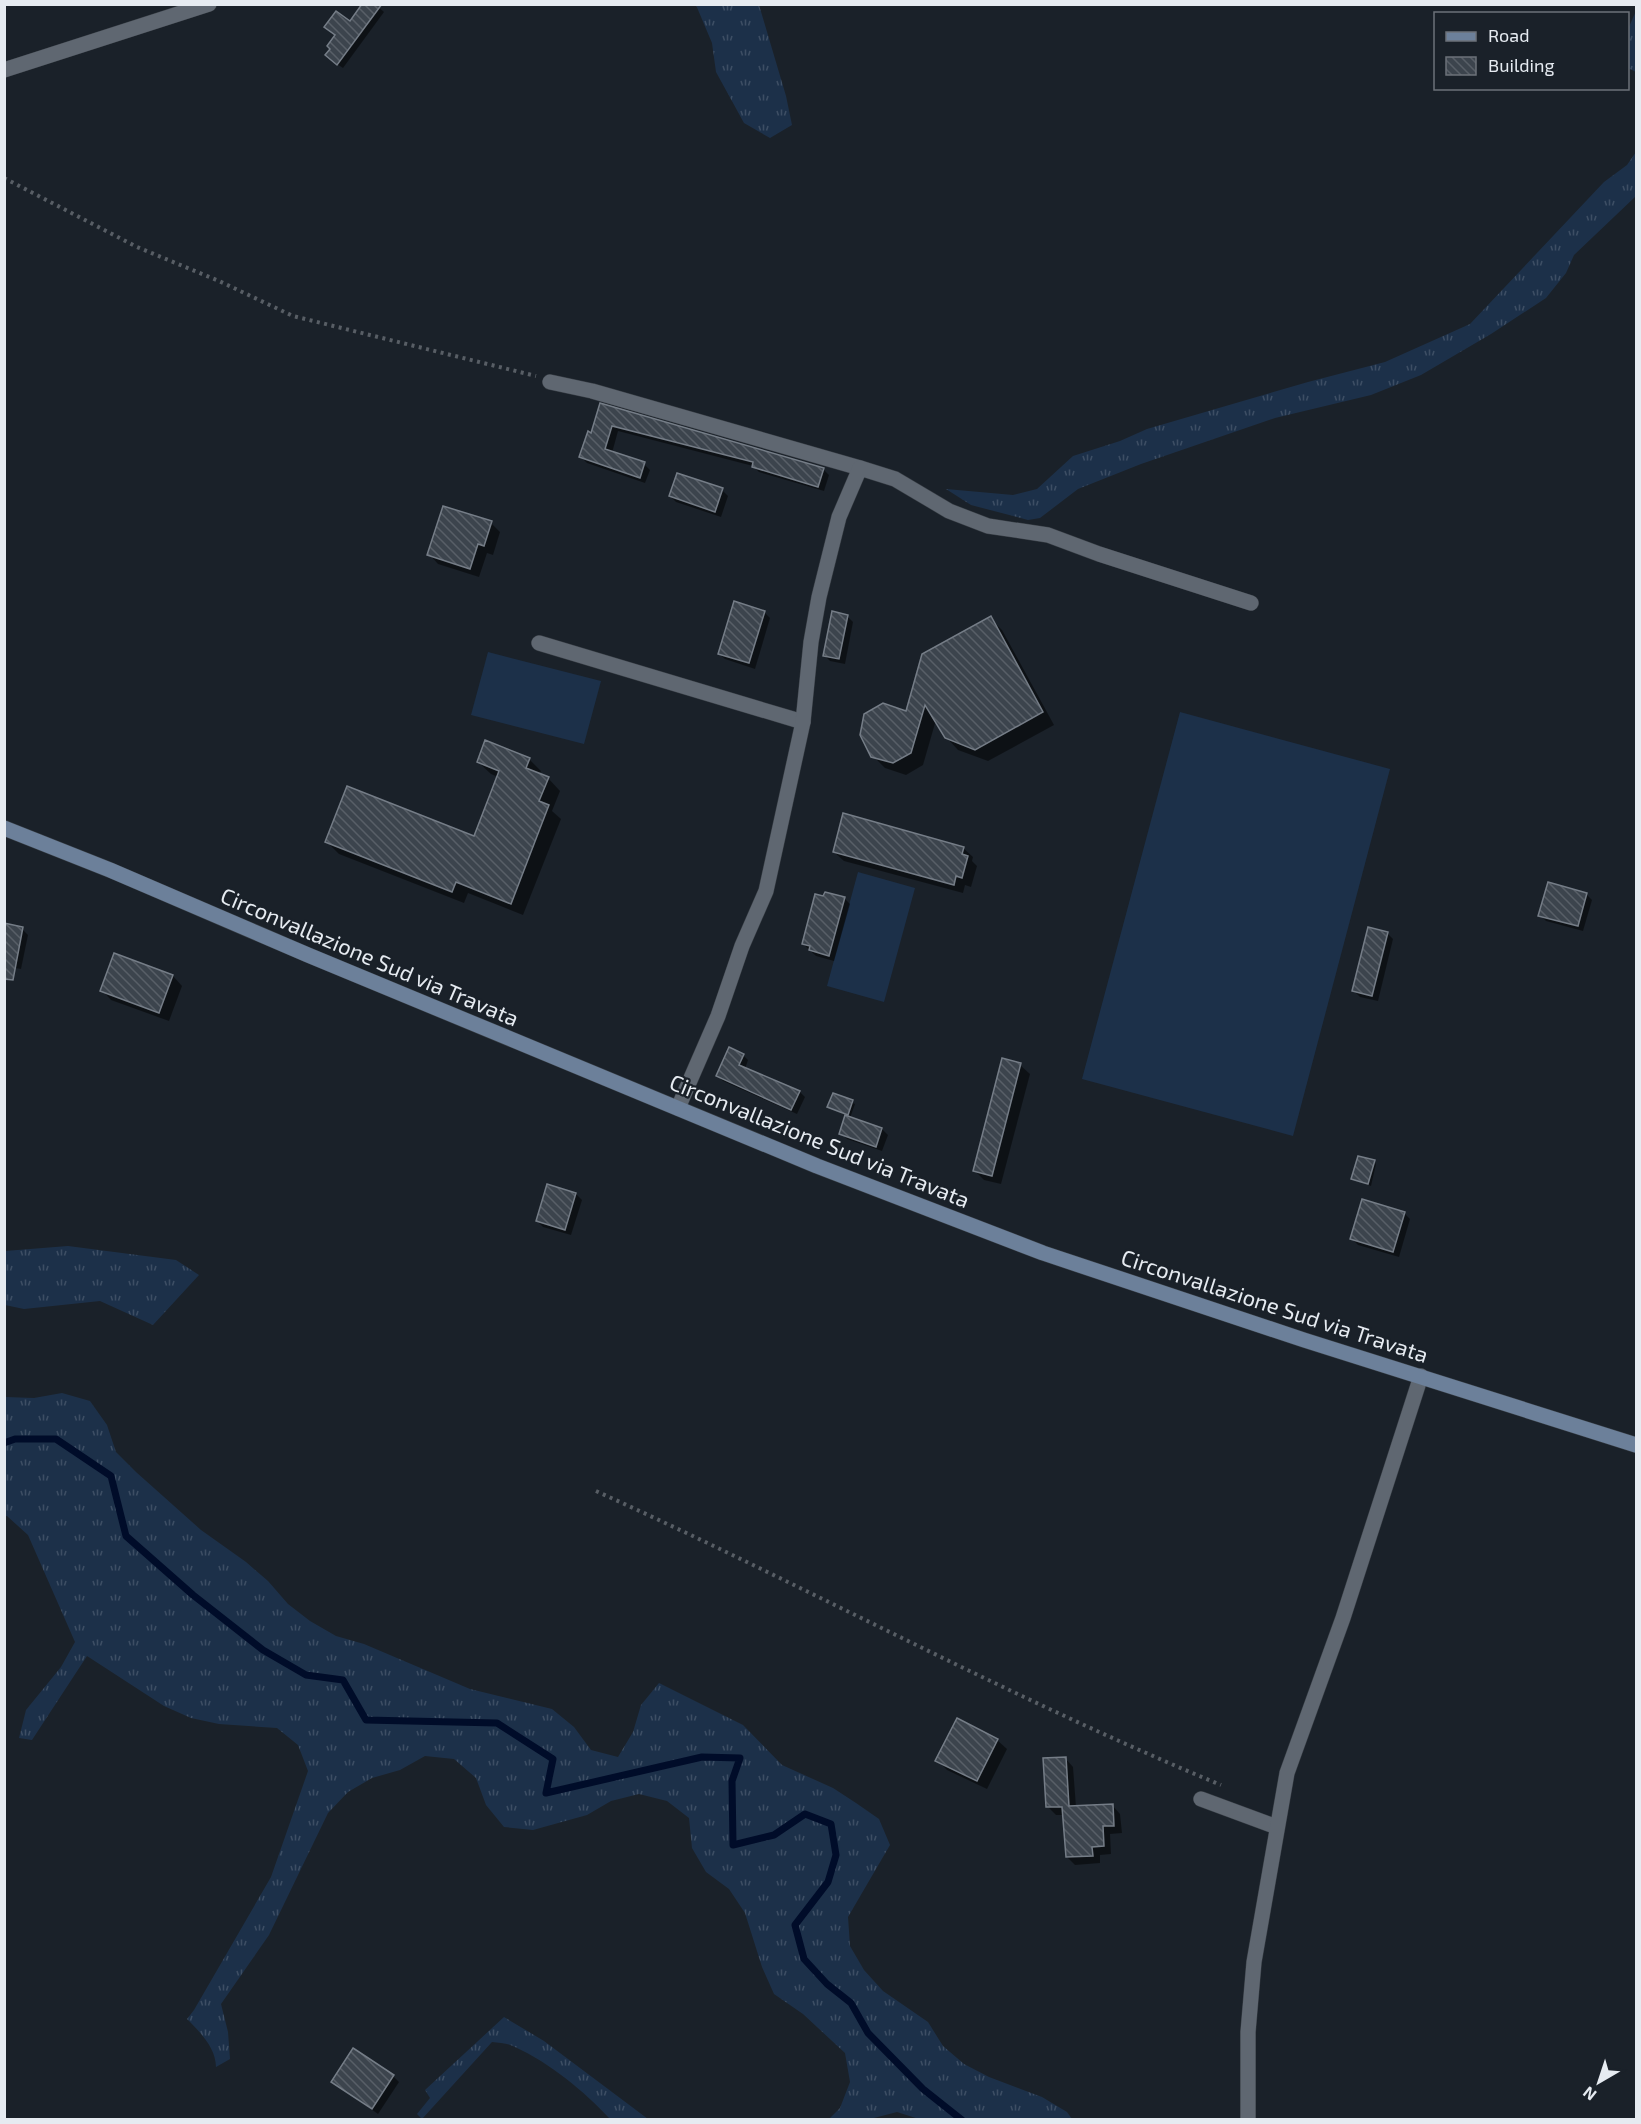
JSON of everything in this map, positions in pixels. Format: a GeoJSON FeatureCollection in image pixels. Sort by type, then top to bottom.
{"type":"FeatureCollection","features":[{"type":"Feature","properties":{"kind":"street"},"geometry":{"type":"LineString","coordinates":[[4,70],[209,4]]}},
{"type":"Feature","properties":{"kind":"street"},"geometry":{"type":"LineString","coordinates":[[550,382],[592,391],[895,479],[949,511],[988,526],[1048,535],[1099,554],[1251,603]]}},
{"type":"Feature","properties":{"kind":"street"},"geometry":{"type":"LineString","coordinates":[[678,1108],[718,1016],[742,945],[766,891],[803,722],[811,642],[819,597],[839,517],[860,468]]}},
{"type":"Feature","properties":{"kind":"street"},"geometry":{"type":"LineString","coordinates":[[539,643],[803,722]]}},
{"type":"Feature","properties":{"kind":"street","name":"Circonvallazione Sud via Travata"},"geometry":{"type":"LineString","coordinates":[[4,828],[817,1166],[1043,1253],[1304,1340],[1636,1445]]}},
{"type":"Feature","properties":{"kind":"street"},"geometry":{"type":"LineString","coordinates":[[1248,2120],[1248,2032],[1254,1962],[1287,1773],[1343,1618],[1421,1376]]}},
{"type":"Feature","properties":{"kind":"street"},"geometry":{"type":"LineString","coordinates":[[1201,1799],[1277,1827]]}},
{"type":"Feature","properties":{"kind":"path"},"geometry":{"type":"LineString","coordinates":[[4,178],[137,247],[219,281],[293,316],[339,329],[390,338],[534,375],[550,382]]}},
{"type":"Feature","properties":{"kind":"path"},"geometry":{"type":"LineString","coordinates":[[596,1491],[679,1528],[1127,1746],[1231,1789]]}},
{"type":"Feature","properties":{"kind":"green space"},"geometry":{"type":"Polygon","coordinates":[[[696,5],[759,5],[786,96],[792,125],[770,138],[744,123],[716,72],[712,43],[696,5]]]}},
{"type":"Feature","properties":{"kind":"green space"},"geometry":{"type":"Polygon","coordinates":[[[1636,11],[1636,72],[1629,68],[1629,27],[1636,11]]]}},
{"type":"Feature","properties":{"kind":"green space"},"geometry":{"type":"Polygon","coordinates":[[[1636,152],[1636,196],[1574,255],[1566,273],[1546,298],[1491,334],[1421,375],[1371,395],[1275,418],[1141,464],[1078,489],[1040,518],[1028,520],[971,505],[946,489],[1013,495],[1037,489],[1073,456],[1120,441],[1147,429],[1385,362],[1470,324],[1604,182],[1627,165],[1636,152]]]}},
{"type":"Feature","properties":{"kind":"green space"},"geometry":{"type":"Polygon","coordinates":[[[488,652],[601,681],[584,744],[471,715],[488,652]]]}},
{"type":"Feature","properties":{"kind":"green space"},"geometry":{"type":"Polygon","coordinates":[[[1180,712],[1390,769],[1293,1136],[1082,1079],[1180,712]]]}},
{"type":"Feature","properties":{"kind":"green space"},"geometry":{"type":"Polygon","coordinates":[[[858,872],[915,888],[884,1002],[827,986],[858,872]]]}},
{"type":"Feature","properties":{"kind":"green space"},"geometry":{"type":"Polygon","coordinates":[[[68,1246],[176,1260],[199,1275],[153,1325],[100,1301],[24,1309],[5,1305],[5,1251],[68,1246]]]}},
{"type":"Feature","properties":{"kind":"green space"},"geometry":{"type":"Polygon","coordinates":[[[62,1393],[90,1401],[107,1425],[116,1452],[136,1472],[201,1530],[268,1581],[288,1604],[310,1621],[336,1636],[364,1644],[470,1689],[552,1709],[574,1727],[591,1750],[618,1757],[633,1732],[641,1705],[659,1683],[743,1725],[782,1765],[833,1788],[879,1819],[890,1845],[848,1917],[850,1946],[864,1970],[883,1991],[928,2022],[943,2046],[964,2064],[989,2077],[1042,2097],[1067,2112],[1072,2119],[922,2120],[897,2112],[870,2119],[829,2119],[840,2108],[850,2082],[845,2053],[803,2014],[774,1994],[762,1967],[745,1913],[729,1889],[706,1872],[692,1848],[689,1818],[667,1801],[639,1794],[611,1801],[587,1815],[533,1830],[504,1827],[486,1805],[476,1778],[454,1759],[425,1756],[400,1770],[372,1778],[348,1792],[328,1813],[269,1935],[221,2004],[228,2032],[230,2059],[216,2067],[210,2047],[187,2019],[271,1877],[308,1771],[298,1745],[277,1728],[219,1724],[191,1718],[164,1706],[87,1656],[32,1740],[19,1738],[26,1710],[61,1667],[75,1642],[28,1535],[5,1516],[5,1397],[34,1398],[62,1393]]]}},
{"type":"Feature","properties":{"kind":"green space"},"geometry":{"type":"Polygon","coordinates":[[[504,2017],[544,2041],[648,2119],[610,2119],[578,2088],[554,2069],[512,2046],[492,2042],[422,2119],[417,2114],[430,2098],[425,2090],[504,2017]]]}},
{"type":"Feature","properties":{"kind":"building"},"geometry":{"type":"Polygon","coordinates":[[[362,4],[382,4],[337,65],[325,55],[330,49],[327,46],[335,35],[324,27],[336,11],[350,21],[362,4]]]}},
{"type":"Feature","properties":{"kind":"building"},"geometry":{"type":"Polygon","coordinates":[[[600,403],[824,468],[818,487],[752,467],[753,462],[612,426],[605,449],[645,462],[640,478],[579,457],[588,431],[591,433],[600,403]]]}},
{"type":"Feature","properties":{"kind":"building"},"geometry":{"type":"Polygon","coordinates":[[[677,473],[723,488],[715,512],[669,496],[677,473]]]}},
{"type":"Feature","properties":{"kind":"building"},"geometry":{"type":"Polygon","coordinates":[[[443,506],[492,521],[484,546],[478,544],[470,569],[427,555],[443,506]]]}},
{"type":"Feature","properties":{"kind":"building"},"geometry":{"type":"Polygon","coordinates":[[[734,601],[765,611],[749,663],[718,654],[734,601]]]}},
{"type":"Feature","properties":{"kind":"building"},"geometry":{"type":"Polygon","coordinates":[[[832,611],[848,615],[839,659],[823,656],[832,611]]]}},
{"type":"Feature","properties":{"kind":"building"},"geometry":{"type":"Polygon","coordinates":[[[991,616],[1043,712],[975,750],[945,738],[925,705],[911,753],[893,763],[871,757],[860,735],[864,714],[883,703],[906,711],[922,654],[991,616]]]}},
{"type":"Feature","properties":{"kind":"building"},"geometry":{"type":"Polygon","coordinates":[[[485,740],[530,758],[526,768],[549,777],[539,801],[549,805],[511,904],[456,882],[452,892],[325,842],[347,786],[474,836],[499,771],[477,762],[485,740]]]}},
{"type":"Feature","properties":{"kind":"building"},"geometry":{"type":"Polygon","coordinates":[[[843,813],[964,847],[962,854],[968,856],[962,878],[956,876],[954,885],[833,852],[843,813]]]}},
{"type":"Feature","properties":{"kind":"building"},"geometry":{"type":"Polygon","coordinates":[[[1548,882],[1587,893],[1578,926],[1538,916],[1548,882]]]}},
{"type":"Feature","properties":{"kind":"building"},"geometry":{"type":"Polygon","coordinates":[[[825,892],[845,897],[829,956],[809,950],[810,946],[802,944],[815,894],[823,896],[825,892]]]}},
{"type":"Feature","properties":{"kind":"building"},"geometry":{"type":"Polygon","coordinates":[[[4,923],[23,927],[13,980],[4,979],[4,923]]]}},
{"type":"Feature","properties":{"kind":"building"},"geometry":{"type":"Polygon","coordinates":[[[1368,927],[1388,932],[1372,996],[1352,991],[1368,927]]]}},
{"type":"Feature","properties":{"kind":"building"},"geometry":{"type":"Polygon","coordinates":[[[114,953],[173,975],[159,1013],[100,991],[114,953]]]}},
{"type":"Feature","properties":{"kind":"building"},"geometry":{"type":"Polygon","coordinates":[[[729,1047],[744,1054],[739,1065],[800,1091],[791,1110],[716,1076],[729,1047]]]}},
{"type":"Feature","properties":{"kind":"building"},"geometry":{"type":"Polygon","coordinates":[[[1002,1058],[1021,1063],[992,1176],[973,1171],[1002,1058]]]}},
{"type":"Feature","properties":{"kind":"building"},"geometry":{"type":"Polygon","coordinates":[[[833,1093],[853,1100],[848,1115],[827,1107],[833,1093]]]}},
{"type":"Feature","properties":{"kind":"building"},"geometry":{"type":"Polygon","coordinates":[[[845,1115],[882,1128],[876,1147],[839,1134],[845,1115]]]}},
{"type":"Feature","properties":{"kind":"building"},"geometry":{"type":"Polygon","coordinates":[[[1358,1156],[1375,1160],[1368,1184],[1351,1179],[1358,1156]]]}},
{"type":"Feature","properties":{"kind":"building"},"geometry":{"type":"Polygon","coordinates":[[[547,1184],[576,1193],[565,1230],[536,1221],[547,1184]]]}},
{"type":"Feature","properties":{"kind":"building"},"geometry":{"type":"Polygon","coordinates":[[[1362,1199],[1405,1212],[1393,1252],[1350,1239],[1362,1199]]]}},
{"type":"Feature","properties":{"kind":"building"},"geometry":{"type":"Polygon","coordinates":[[[957,1718],[998,1739],[977,1781],[935,1761],[957,1718]]]}},
{"type":"Feature","properties":{"kind":"building"},"geometry":{"type":"Polygon","coordinates":[[[1066,1757],[1069,1806],[1113,1804],[1114,1826],[1103,1826],[1104,1846],[1092,1847],[1093,1856],[1066,1857],[1062,1807],[1046,1807],[1043,1758],[1066,1757]]]}},
{"type":"Feature","properties":{"kind":"building"},"geometry":{"type":"Polygon","coordinates":[[[353,2048],[394,2075],[372,2109],[331,2082],[353,2048]]]}},
{"type":"Feature","properties":{"kind":"waterway"},"geometry":{"type":"LineString","coordinates":[[4,1443],[15,1439],[56,1439],[111,1476],[126,1536],[193,1595],[263,1650],[306,1675],[343,1680],[366,1720],[497,1723],[553,1759],[546,1793],[702,1757],[740,1758],[732,1781],[733,1845],[774,1835],[805,1814],[831,1824],[836,1855],[828,1882],[795,1925],[804,1959],[827,1984],[851,2003],[868,2033],[923,2089],[962,2120]]}}]}
